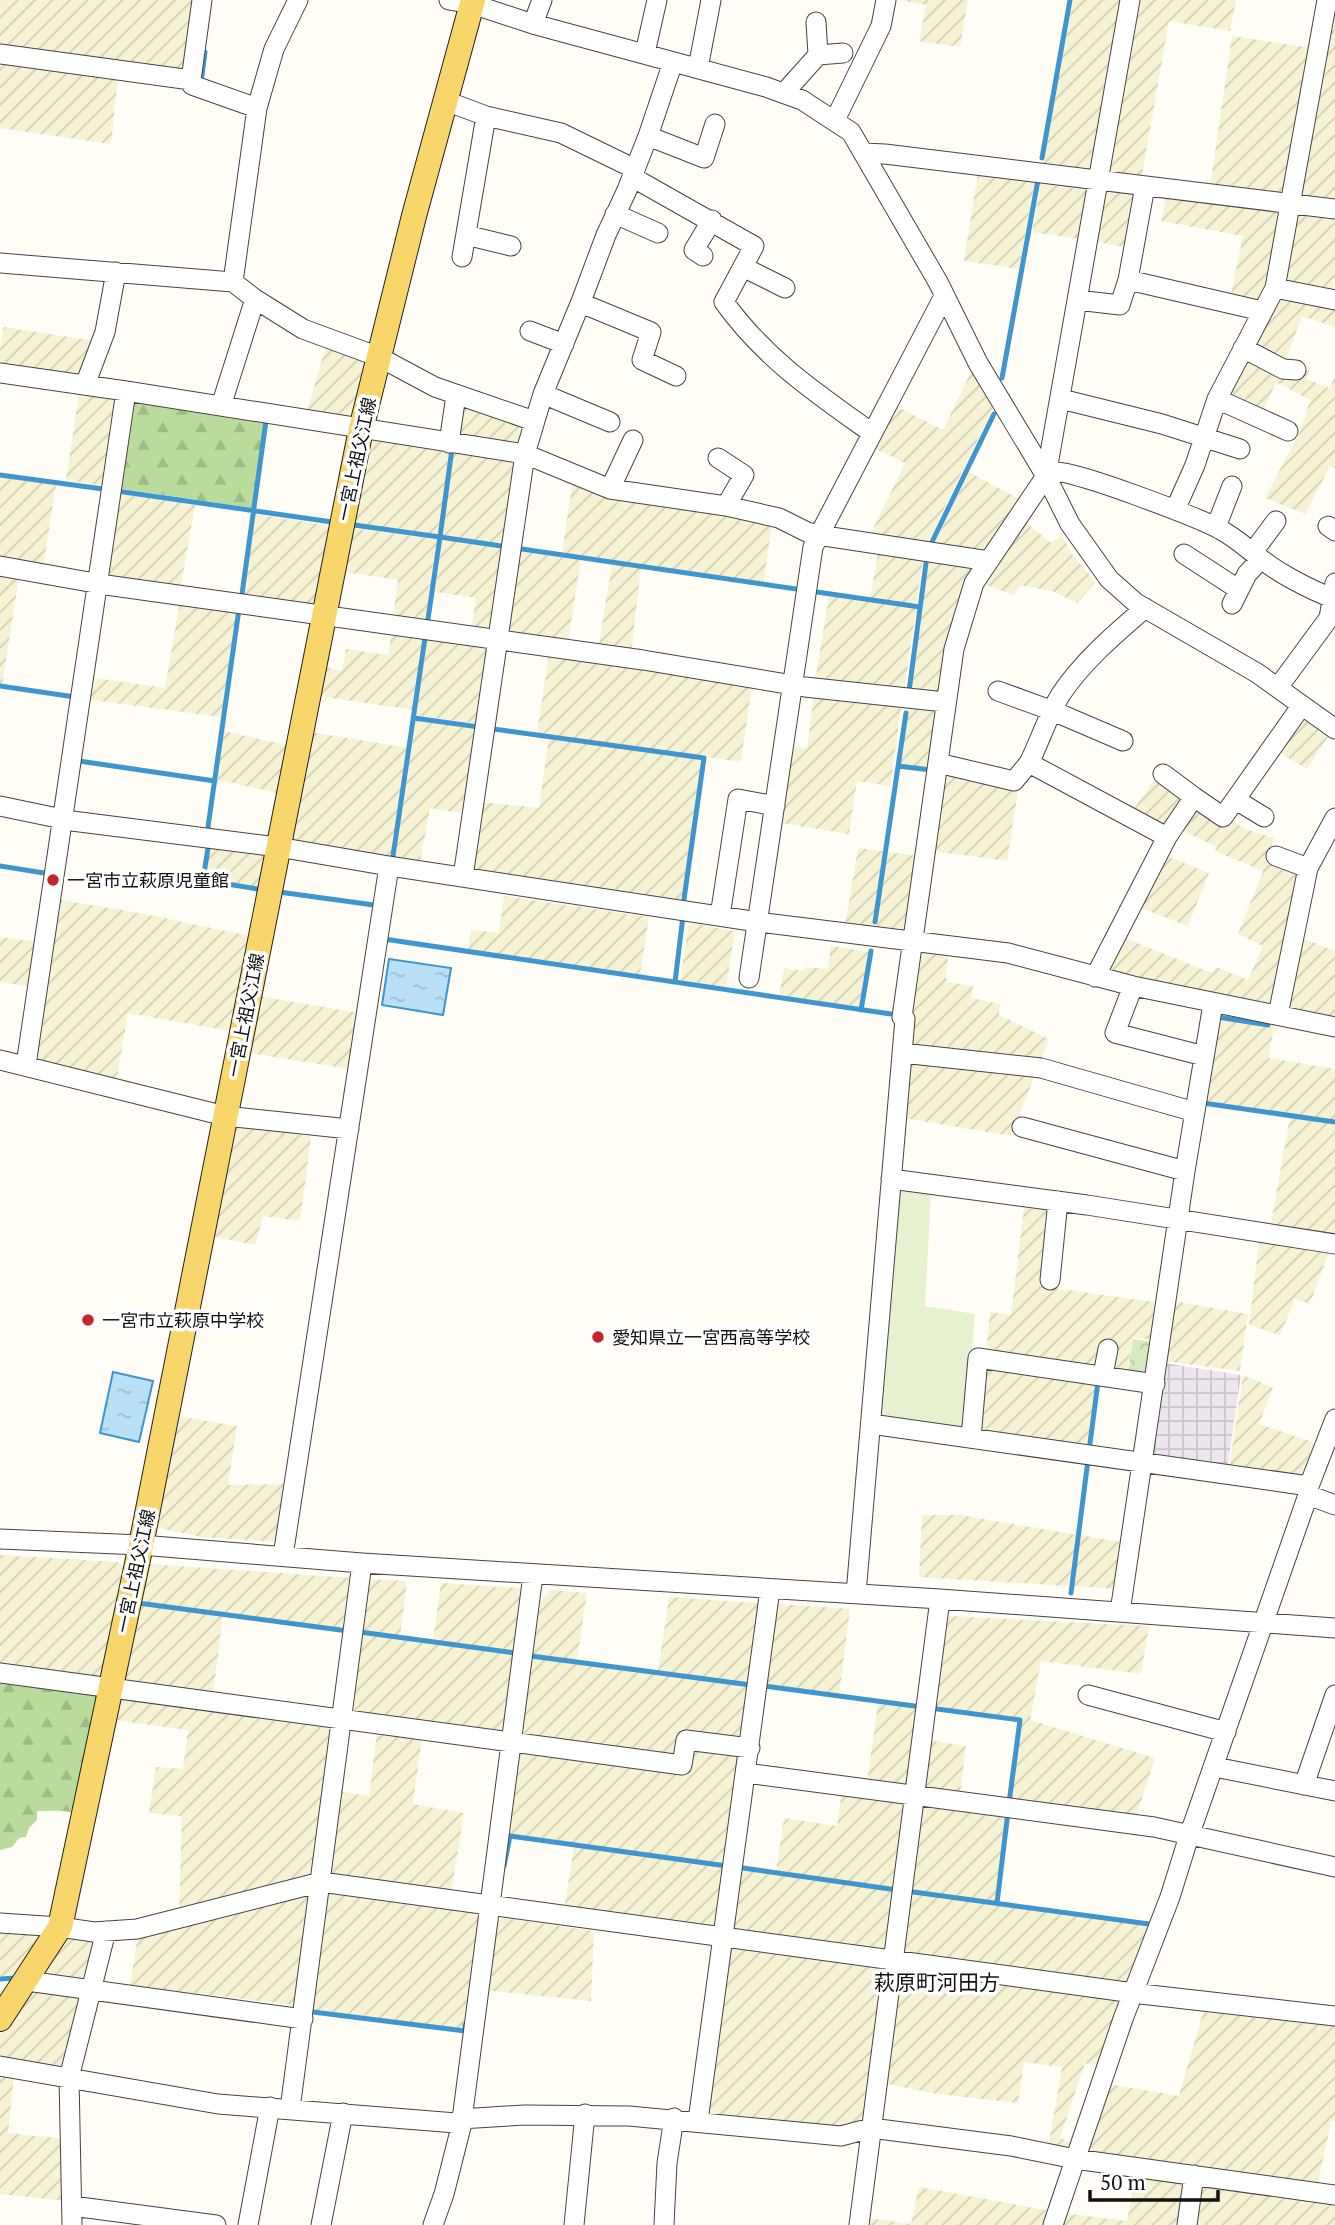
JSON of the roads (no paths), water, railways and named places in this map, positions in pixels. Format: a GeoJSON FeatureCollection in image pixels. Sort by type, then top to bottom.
{"type":"FeatureCollection","features":[{"type":"Feature","properties":{"kind":"main road","name":"一宮上祖父江線"},"geometry":{"type":"LineString","coordinates":[[0,2019],[60,1927],[141,1545],[361,429],[446,101],[464,1]]}},
{"type":"Feature","properties":{"kind":"street"},"geometry":{"type":"LineString","coordinates":[[202,0],[192,85],[257,108]]}},
{"type":"Feature","properties":{"kind":"street"},"geometry":{"type":"LineString","coordinates":[[233,282],[257,108],[274,49],[298,0]]}},
{"type":"Feature","properties":{"kind":"street"},"geometry":{"type":"LineString","coordinates":[[533,24],[542,0]]}},
{"type":"Feature","properties":{"kind":"street"},"geometry":{"type":"LineString","coordinates":[[645,53],[657,0]]}},
{"type":"Feature","properties":{"kind":"street"},"geometry":{"type":"LineString","coordinates":[[698,68],[711,0]]}},
{"type":"Feature","properties":{"kind":"street"},"geometry":{"type":"LineString","coordinates":[[835,120],[881,26],[886,0]]}},
{"type":"Feature","properties":{"kind":"street"},"geometry":{"type":"LineString","coordinates":[[856,1594],[905,1019],[902,1017],[954,649],[974,583],[1045,476],[1061,399],[1130,0]]}},
{"type":"Feature","properties":{"kind":"street"},"geometry":{"type":"LineString","coordinates":[[1175,510],[1195,465],[1217,399],[1275,288],[1327,0]]}},
{"type":"Feature","properties":{"kind":"street"},"geometry":{"type":"LineString","coordinates":[[464,1],[533,24],[784,93],[802,100],[851,132],[1070,524],[1109,579],[1145,608],[1279,686],[1335,729]]}},
{"type":"Feature","properties":{"kind":"street"},"geometry":{"type":"LineString","coordinates":[[816,22],[818,55]]}},
{"type":"Feature","properties":{"kind":"street"},"geometry":{"type":"LineString","coordinates":[[784,93],[818,55],[843,53]]}},
{"type":"Feature","properties":{"kind":"street"},"geometry":{"type":"LineString","coordinates":[[0,54],[191,80]]}},
{"type":"Feature","properties":{"kind":"street"},"geometry":{"type":"LineString","coordinates":[[463,877],[525,454],[543,394],[634,173],[673,62]]}},
{"type":"Feature","properties":{"kind":"street"},"geometry":{"type":"LineString","coordinates":[[446,101],[486,116],[561,133],[634,173],[754,246],[724,302],[740,324],[796,380],[872,433]]}},
{"type":"Feature","properties":{"kind":"street"},"geometry":{"type":"LineString","coordinates":[[461,257],[486,116]]}},
{"type":"Feature","properties":{"kind":"street"},"geometry":{"type":"LineString","coordinates":[[648,136],[704,158],[715,124]]}},
{"type":"Feature","properties":{"kind":"street"},"geometry":{"type":"LineString","coordinates":[[863,153],[885,153],[1335,209]]}},
{"type":"Feature","properties":{"kind":"street"},"geometry":{"type":"LineString","coordinates":[[1077,300],[1120,305],[1128,280],[1145,186]]}},
{"type":"Feature","properties":{"kind":"street"},"geometry":{"type":"LineString","coordinates":[[615,215],[658,233]]}},
{"type":"Feature","properties":{"kind":"street"},"geometry":{"type":"LineString","coordinates":[[703,256],[694,250],[712,220]]}},
{"type":"Feature","properties":{"kind":"street"},"geometry":{"type":"LineString","coordinates":[[466,235],[511,246]]}},
{"type":"Feature","properties":{"kind":"street"},"geometry":{"type":"LineString","coordinates":[[0,263],[233,282],[303,329],[379,357],[396,368],[456,395],[534,421]]}},
{"type":"Feature","properties":{"kind":"street"},"geometry":{"type":"LineString","coordinates":[[743,267],[785,288]]}},
{"type":"Feature","properties":{"kind":"street"},"geometry":{"type":"LineString","coordinates":[[85,385],[105,332],[116,272]]}},
{"type":"Feature","properties":{"kind":"street"},"geometry":{"type":"LineString","coordinates":[[1128,280],[1262,311]]}},
{"type":"Feature","properties":{"kind":"street"},"geometry":{"type":"LineString","coordinates":[[1275,288],[1335,300]]}},
{"type":"Feature","properties":{"kind":"street"},"geometry":{"type":"LineString","coordinates":[[749,978],[813,547],[944,296]]}},
{"type":"Feature","properties":{"kind":"street"},"geometry":{"type":"LineString","coordinates":[[221,406],[255,299]]}},
{"type":"Feature","properties":{"kind":"street"},"geometry":{"type":"LineString","coordinates":[[581,303],[651,332],[642,360],[676,376]]}},
{"type":"Feature","properties":{"kind":"street"},"geometry":{"type":"LineString","coordinates":[[530,331],[564,344]]}},
{"type":"Feature","properties":{"kind":"street"},"geometry":{"type":"LineString","coordinates":[[1243,348],[1283,369],[1296,370]]}},
{"type":"Feature","properties":{"kind":"street"},"geometry":{"type":"LineString","coordinates":[[0,373],[525,454],[610,489],[726,506],[779,518],[818,535],[989,561]]}},
{"type":"Feature","properties":{"kind":"street"},"geometry":{"type":"LineString","coordinates":[[26,1065],[126,391]]}},
{"type":"Feature","properties":{"kind":"street"},"geometry":{"type":"LineString","coordinates":[[543,394],[610,422]]}},
{"type":"Feature","properties":{"kind":"street"},"geometry":{"type":"LineString","coordinates":[[449,443],[456,395]]}},
{"type":"Feature","properties":{"kind":"street"},"geometry":{"type":"LineString","coordinates":[[1061,399],[1115,411],[1240,449]]}},
{"type":"Feature","properties":{"kind":"street"},"geometry":{"type":"LineString","coordinates":[[1217,399],[1288,431]]}},
{"type":"Feature","properties":{"kind":"street"},"geometry":{"type":"LineString","coordinates":[[610,489],[634,440]]}},
{"type":"Feature","properties":{"kind":"street"},"geometry":{"type":"LineString","coordinates":[[718,458],[744,475],[726,506]]}},
{"type":"Feature","properties":{"kind":"street"},"geometry":{"type":"LineString","coordinates":[[1045,476],[1056,471],[1082,477],[1175,510],[1216,527],[1322,595],[1334,593],[1329,618],[1279,686]]}},
{"type":"Feature","properties":{"kind":"street"},"geometry":{"type":"LineString","coordinates":[[1216,527],[1232,486]]}},
{"type":"Feature","properties":{"kind":"street"},"geometry":{"type":"LineString","coordinates":[[1184,554],[1235,596],[1276,521]]}},
{"type":"Feature","properties":{"kind":"street"},"geometry":{"type":"LineString","coordinates":[[0,566],[96,583],[643,660],[792,684],[945,702]]}},
{"type":"Feature","properties":{"kind":"street"},"geometry":{"type":"LineString","coordinates":[[938,763],[1014,781],[1029,764],[1060,695],[1112,637],[1145,608]]}},
{"type":"Feature","properties":{"kind":"street"},"geometry":{"type":"LineString","coordinates":[[998,691],[1123,741]]}},
{"type":"Feature","properties":{"kind":"street"},"geometry":{"type":"LineString","coordinates":[[1163,774],[1223,817],[1303,705]]}},
{"type":"Feature","properties":{"kind":"street"},"geometry":{"type":"LineString","coordinates":[[1029,764],[1167,837]]}},
{"type":"Feature","properties":{"kind":"street"},"geometry":{"type":"LineString","coordinates":[[1095,977],[1167,837],[1194,797]]}},
{"type":"Feature","properties":{"kind":"street"},"geometry":{"type":"LineString","coordinates":[[719,916],[738,799],[775,806]]}},
{"type":"Feature","properties":{"kind":"street"},"geometry":{"type":"LineString","coordinates":[[1236,800],[1264,817]]}},
{"type":"Feature","properties":{"kind":"street"},"geometry":{"type":"LineString","coordinates":[[0,806],[61,818],[278,847],[758,922],[1008,953],[1133,986],[1335,1027]]}},
{"type":"Feature","properties":{"kind":"street"},"geometry":{"type":"LineString","coordinates":[[1278,1015],[1308,868],[1335,818]]}},
{"type":"Feature","properties":{"kind":"street"},"geometry":{"type":"LineString","coordinates":[[1276,856],[1308,868]]}},
{"type":"Feature","properties":{"kind":"street"},"geometry":{"type":"LineString","coordinates":[[283,1556],[389,866]]}},
{"type":"Feature","properties":{"kind":"street"},"geometry":{"type":"LineString","coordinates":[[1133,986],[1115,1033],[1205,1056]]}},
{"type":"Feature","properties":{"kind":"street"},"geometry":{"type":"LineString","coordinates":[[1120,1612],[1185,1171],[1213,1003]]}},
{"type":"Feature","properties":{"kind":"street"},"geometry":{"type":"LineString","coordinates":[[902,1053],[1041,1068],[1195,1112]]}},
{"type":"Feature","properties":{"kind":"street"},"geometry":{"type":"LineString","coordinates":[[0,1060],[225,1116],[349,1129]]}},
{"type":"Feature","properties":{"kind":"street"},"geometry":{"type":"LineString","coordinates":[[1022,1128],[1185,1171]]}},
{"type":"Feature","properties":{"kind":"street"},"geometry":{"type":"LineString","coordinates":[[891,1179],[1058,1201],[1335,1244]]}},
{"type":"Feature","properties":{"kind":"street"},"geometry":{"type":"LineString","coordinates":[[1050,1280],[1058,1201]]}},
{"type":"Feature","properties":{"kind":"street"},"geometry":{"type":"LineString","coordinates":[[1103,1375],[1108,1349]]}},
{"type":"Feature","properties":{"kind":"street"},"geometry":{"type":"LineString","coordinates":[[971,1438],[978,1358],[1155,1384]]}},
{"type":"Feature","properties":{"kind":"street"},"geometry":{"type":"LineString","coordinates":[[1053,2225],[1133,1992],[1170,1897],[1309,1491],[1331,1444],[1335,1419]]}},
{"type":"Feature","properties":{"kind":"street"},"geometry":{"type":"LineString","coordinates":[[871,1424],[1309,1491],[1335,1505]]}},
{"type":"Feature","properties":{"kind":"street"},"geometry":{"type":"LineString","coordinates":[[0,1539],[141,1545],[533,1575],[940,1599],[1335,1628]]}},
{"type":"Feature","properties":{"kind":"street"},"geometry":{"type":"LineString","coordinates":[[290,2109],[362,1563]]}},
{"type":"Feature","properties":{"kind":"street"},"geometry":{"type":"LineString","coordinates":[[433,2225],[461,2127],[533,1575]]}},
{"type":"Feature","properties":{"kind":"street"},"geometry":{"type":"LineString","coordinates":[[698,2121],[770,1589]]}},
{"type":"Feature","properties":{"kind":"street"},"geometry":{"type":"LineString","coordinates":[[859,2225],[940,1599]]}},
{"type":"Feature","properties":{"kind":"street"},"geometry":{"type":"LineString","coordinates":[[0,1672],[681,1765],[685,1740],[750,1748]]}},
{"type":"Feature","properties":{"kind":"street"},"geometry":{"type":"LineString","coordinates":[[1088,1695],[1226,1732]]}},
{"type":"Feature","properties":{"kind":"street"},"geometry":{"type":"LineString","coordinates":[[1304,1785],[1335,1695]]}},
{"type":"Feature","properties":{"kind":"street"},"geometry":{"type":"LineString","coordinates":[[1215,1767],[1335,1791]]}},
{"type":"Feature","properties":{"kind":"street"},"geometry":{"type":"LineString","coordinates":[[746,1773],[1154,1827],[1335,1867]]}},
{"type":"Feature","properties":{"kind":"street"},"geometry":{"type":"LineString","coordinates":[[0,1923],[94,1932],[137,1929],[321,1882],[1133,1992],[1335,2016]]}},
{"type":"Feature","properties":{"kind":"street"},"geometry":{"type":"LineString","coordinates":[[106,1931],[69,2078],[72,2215],[216,2225]]}},
{"type":"Feature","properties":{"kind":"street"},"geometry":{"type":"LineString","coordinates":[[27,1981],[303,2018]]}},
{"type":"Feature","properties":{"kind":"street"},"geometry":{"type":"LineString","coordinates":[[0,2066],[218,2104],[456,2123],[460,2119],[585,2114],[674,2118],[841,2136],[871,2128],[1011,2146],[1075,2159],[1335,2195]]}},
{"type":"Feature","properties":{"kind":"street"},"geometry":{"type":"LineString","coordinates":[[248,2225],[270,2107]]}},
{"type":"Feature","properties":{"kind":"street"},"geometry":{"type":"LineString","coordinates":[[321,2225],[343,2113]]}},
{"type":"Feature","properties":{"kind":"street"},"geometry":{"type":"LineString","coordinates":[[575,2225],[585,2114]]}},
{"type":"Feature","properties":{"kind":"street"},"geometry":{"type":"LineString","coordinates":[[664,2225],[667,2163],[674,2118]]}},
{"type":"Feature","properties":{"kind":"street"},"geometry":{"type":"LineString","coordinates":[[1187,2225],[1194,2175]]}},
{"type":"Feature","properties":{"kind":"water"},"geometry":{"type":"Polygon","coordinates":[[[389,959],[451,968],[443,1015],[382,1005],[389,959]]]}},
{"type":"Feature","properties":{"kind":"water"},"geometry":{"type":"Polygon","coordinates":[[[113,1372],[153,1381],[139,1442],[100,1433],[113,1372]]]}},
{"type":"Feature","properties":{"kind":"waterway"},"geometry":{"type":"LineString","coordinates":[[1042,158],[1070,0]]}},
{"type":"Feature","properties":{"kind":"waterway"},"geometry":{"type":"LineString","coordinates":[[201,83],[205,52]]}},
{"type":"Feature","properties":{"kind":"waterway"},"geometry":{"type":"LineString","coordinates":[[1002,378],[1038,180]]}},
{"type":"Feature","properties":{"kind":"waterway"},"geometry":{"type":"LineString","coordinates":[[931,544],[994,414]]}},
{"type":"Feature","properties":{"kind":"waterway"},"geometry":{"type":"LineString","coordinates":[[241,601],[266,421]]}},
{"type":"Feature","properties":{"kind":"waterway"},"geometry":{"type":"LineString","coordinates":[[452,449],[440,537],[920,607]]}},
{"type":"Feature","properties":{"kind":"waterway"},"geometry":{"type":"LineString","coordinates":[[0,475],[103,489]]}},
{"type":"Feature","properties":{"kind":"waterway"},"geometry":{"type":"LineString","coordinates":[[117,491],[332,522]]}},
{"type":"Feature","properties":{"kind":"waterway"},"geometry":{"type":"LineString","coordinates":[[354,525],[440,537],[427,626]]}},
{"type":"Feature","properties":{"kind":"waterway"},"geometry":{"type":"LineString","coordinates":[[909,691],[927,556]]}},
{"type":"Feature","properties":{"kind":"waterway"},"geometry":{"type":"LineString","coordinates":[[207,834],[239,609]]}},
{"type":"Feature","properties":{"kind":"waterway"},"geometry":{"type":"LineString","coordinates":[[392,863],[425,638]]}},
{"type":"Feature","properties":{"kind":"waterway"},"geometry":{"type":"LineString","coordinates":[[0,686],[75,697]]}},
{"type":"Feature","properties":{"kind":"waterway"},"geometry":{"type":"LineString","coordinates":[[875,922],[906,713]]}},
{"type":"Feature","properties":{"kind":"waterway"},"geometry":{"type":"LineString","coordinates":[[414,718],[704,758],[683,906]]}},
{"type":"Feature","properties":{"kind":"waterway"},"geometry":{"type":"LineString","coordinates":[[79,761],[215,781]]}},
{"type":"Feature","properties":{"kind":"waterway"},"geometry":{"type":"LineString","coordinates":[[898,766],[931,770]]}},
{"type":"Feature","properties":{"kind":"waterway"},"geometry":{"type":"LineString","coordinates":[[208,848],[203,880],[257,889]]}},
{"type":"Feature","properties":{"kind":"waterway"},"geometry":{"type":"LineString","coordinates":[[0,866],[44,873]]}},
{"type":"Feature","properties":{"kind":"waterway"},"geometry":{"type":"LineString","coordinates":[[279,892],[374,905]]}},
{"type":"Feature","properties":{"kind":"waterway"},"geometry":{"type":"LineString","coordinates":[[675,982],[683,916]]}},
{"type":"Feature","properties":{"kind":"waterway"},"geometry":{"type":"LineString","coordinates":[[384,936],[384,939],[891,1014]]}},
{"type":"Feature","properties":{"kind":"waterway"},"geometry":{"type":"LineString","coordinates":[[861,1010],[871,951]]}},
{"type":"Feature","properties":{"kind":"waterway"},"geometry":{"type":"LineString","coordinates":[[1218,1017],[1268,1025],[1268,1021]]}},
{"type":"Feature","properties":{"kind":"waterway"},"geometry":{"type":"LineString","coordinates":[[1204,1099],[1203,1103],[1335,1122]]}},
{"type":"Feature","properties":{"kind":"waterway"},"geometry":{"type":"LineString","coordinates":[[1089,1451],[1098,1382]]}},
{"type":"Feature","properties":{"kind":"waterway"},"geometry":{"type":"LineString","coordinates":[[1071,1593],[1088,1460]]}},
{"type":"Feature","properties":{"kind":"waterway"},"geometry":{"type":"LineString","coordinates":[[138,1603],[348,1631]]}},
{"type":"Feature","properties":{"kind":"waterway"},"geometry":{"type":"LineString","coordinates":[[360,1632],[515,1653]]}},
{"type":"Feature","properties":{"kind":"waterway"},"geometry":{"type":"LineString","coordinates":[[531,1656],[751,1685]]}},
{"type":"Feature","properties":{"kind":"waterway"},"geometry":{"type":"LineString","coordinates":[[764,1686],[1020,1720],[1009,1803]]}},
{"type":"Feature","properties":{"kind":"waterway"},"geometry":{"type":"LineString","coordinates":[[997,1903],[1008,1812]]}},
{"type":"Feature","properties":{"kind":"waterway"},"geometry":{"type":"LineString","coordinates":[[504,1866],[510,1836],[727,1866]]}},
{"type":"Feature","properties":{"kind":"waterway"},"geometry":{"type":"LineString","coordinates":[[736,1867],[897,1890]]}},
{"type":"Feature","properties":{"kind":"waterway"},"geometry":{"type":"LineString","coordinates":[[906,1891],[1149,1924]]}},
{"type":"Feature","properties":{"kind":"waterway"},"geometry":{"type":"LineString","coordinates":[[0,1979],[16,1978]]}},
{"type":"Feature","properties":{"kind":"waterway"},"geometry":{"type":"LineString","coordinates":[[313,2012],[465,2031],[465,2025]]}},
{"type":"Feature","properties":{"kind":"place","name":"一宮市立萩原児童館"},"geometry":{"type":"Point","coordinates":[53,880]}},
{"type":"Feature","properties":{"kind":"place","name":"一宮市立萩原中学校"},"geometry":{"type":"Point","coordinates":[88,1320]}},
{"type":"Feature","properties":{"kind":"place","name":"愛知県立一宮西高等学校"},"geometry":{"type":"Point","coordinates":[598,1337]}},
{"type":"Feature","properties":{"kind":"district","name":"萩原町河田方"},"geometry":{"type":"Point","coordinates":[937,1982]}}]}
